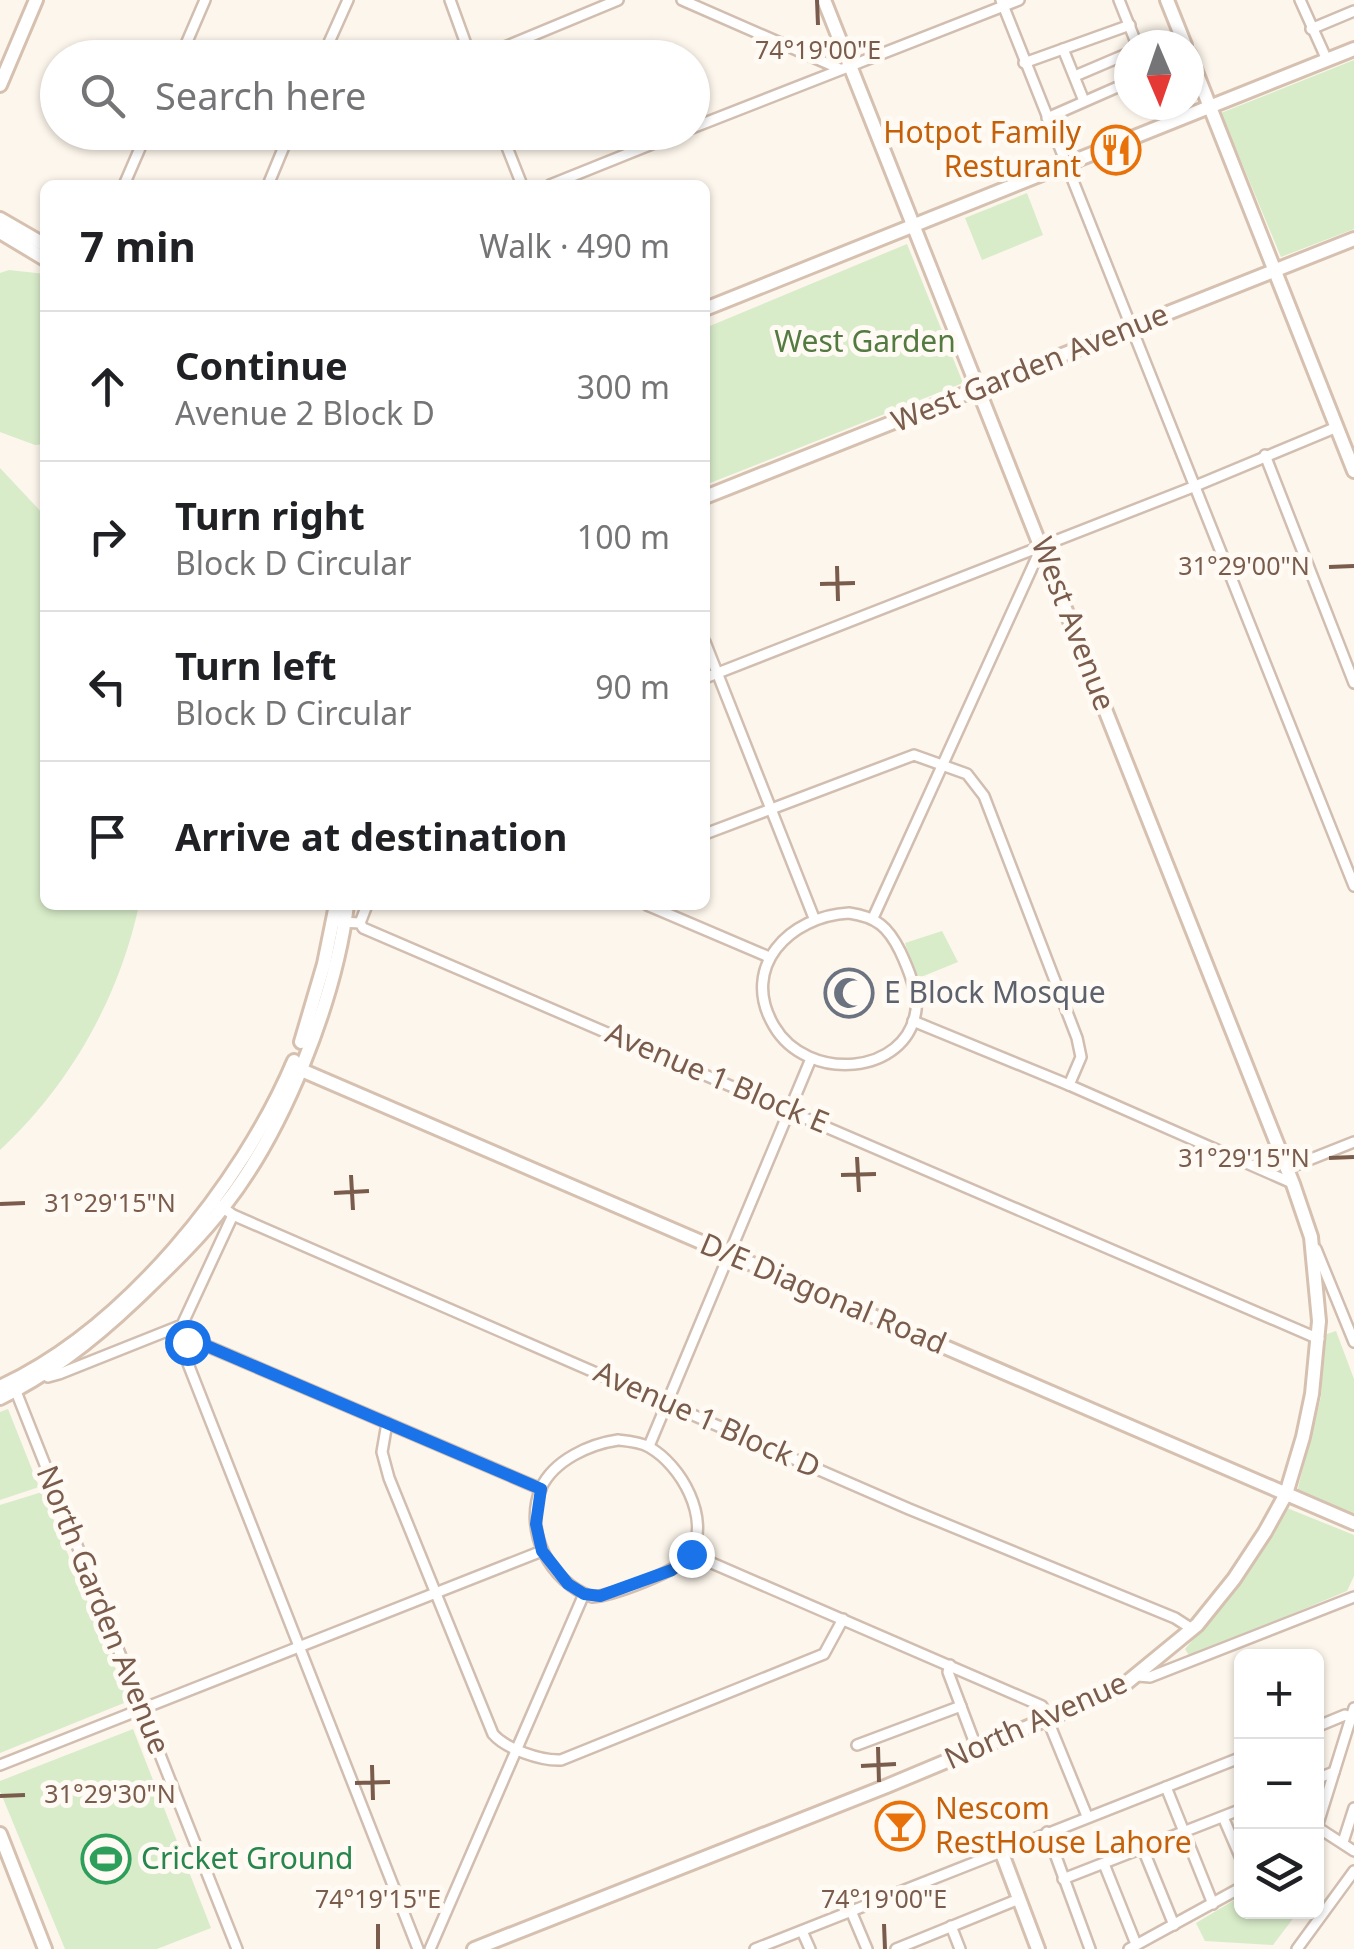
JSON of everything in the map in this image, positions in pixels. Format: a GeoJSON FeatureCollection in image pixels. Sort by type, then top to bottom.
{"type":"FeatureCollection","features":[{"type":"Feature","properties":{"kind":"street"},"geometry":{"type":"LineString","coordinates":[[0,85],[36,0]]}},
{"type":"Feature","properties":{"kind":"street"},"geometry":{"type":"LineString","coordinates":[[188,40],[205,0]]}},
{"type":"Feature","properties":{"kind":"street"},"geometry":{"type":"LineString","coordinates":[[330,40],[348,0]]}},
{"type":"Feature","properties":{"kind":"street"},"geometry":{"type":"LineString","coordinates":[[450,0],[467,40]]}},
{"type":"Feature","properties":{"kind":"street"},"geometry":{"type":"LineString","coordinates":[[519,40],[618,0]]}},
{"type":"Feature","properties":{"kind":"street"},"geometry":{"type":"LineString","coordinates":[[682,0],[845,67]]}},
{"type":"Feature","properties":{"kind":"street","name":"West Avenue"},"geometry":{"type":"LineString","coordinates":[[824,0],[845,67],[916,226],[1293,1184]]}},
{"type":"Feature","properties":{"kind":"street"},"geometry":{"type":"LineString","coordinates":[[710,121],[1002,3],[1019,0]]}},
{"type":"Feature","properties":{"kind":"street"},"geometry":{"type":"LineString","coordinates":[[1119,0],[1132,30]]}},
{"type":"Feature","properties":{"kind":"street"},"geometry":{"type":"LineString","coordinates":[[1168,0],[1179,30]]}},
{"type":"Feature","properties":{"kind":"street"},"geometry":{"type":"LineString","coordinates":[[1300,0],[1327,60]]}},
{"type":"Feature","properties":{"kind":"street"},"geometry":{"type":"LineString","coordinates":[[1311,29],[1352,12],[1344,0]]}},
{"type":"Feature","properties":{"kind":"street"},"geometry":{"type":"LineString","coordinates":[[1002,3],[1354,886]]}},
{"type":"Feature","properties":{"kind":"street"},"geometry":{"type":"LineString","coordinates":[[1024,63],[1130,25]]}},
{"type":"Feature","properties":{"kind":"street"},"geometry":{"type":"LineString","coordinates":[[1063,49],[1084,101]]}},
{"type":"Feature","properties":{"kind":"street"},"geometry":{"type":"LineString","coordinates":[[710,307],[1354,50]]}},
{"type":"Feature","properties":{"kind":"street"},"geometry":{"type":"LineString","coordinates":[[1075,76],[1114,59]]}},
{"type":"Feature","properties":{"kind":"street"},"geometry":{"type":"LineString","coordinates":[[1047,118],[1114,88]]}},
{"type":"Feature","properties":{"kind":"street"},"geometry":{"type":"LineString","coordinates":[[1204,92],[1354,470]]}},
{"type":"Feature","properties":{"kind":"street"},"geometry":{"type":"LineString","coordinates":[[126,180],[139,150]]}},
{"type":"Feature","properties":{"kind":"street"},"geometry":{"type":"LineString","coordinates":[[270,180],[283,150]]}},
{"type":"Feature","properties":{"kind":"street"},"geometry":{"type":"LineString","coordinates":[[508,150],[520,180]]}},
{"type":"Feature","properties":{"kind":"street"},"geometry":{"type":"LineString","coordinates":[[562,180],[637,150]]}},
{"type":"Feature","properties":{"kind":"street"},"geometry":{"type":"LineString","coordinates":[[0,219],[40,247]]}},
{"type":"Feature","properties":{"kind":"street"},"geometry":{"type":"LineString","coordinates":[[0,232],[40,248]]}},
{"type":"Feature","properties":{"kind":"street","name":"West Garden Avenue"},"geometry":{"type":"LineString","coordinates":[[710,495],[1354,239]]}},
{"type":"Feature","properties":{"kind":"street"},"geometry":{"type":"LineString","coordinates":[[710,676],[1336,427]]}},
{"type":"Feature","properties":{"kind":"street"},"geometry":{"type":"LineString","coordinates":[[1266,456],[1354,683]]}},
{"type":"Feature","properties":{"kind":"street"},"geometry":{"type":"LineString","coordinates":[[872,918],[1042,546]]}},
{"type":"Feature","properties":{"kind":"street"},"geometry":{"type":"LineString","coordinates":[[710,654],[814,918]]}},
{"type":"Feature","properties":{"kind":"street"},"geometry":{"type":"LineString","coordinates":[[710,832],[906,757],[922,756],[968,774],[984,796],[1081,1052],[1068,1084]]}},
{"type":"Feature","properties":{"kind":"street"},"geometry":{"type":"LineString","coordinates":[[339,910],[346,922]]}},
{"type":"Feature","properties":{"kind":"street"},"geometry":{"type":"LineString","coordinates":[[43,1374],[59,1374],[178,1328],[189,1314],[223,1208],[248,1149],[296,1068],[347,910]]}},
{"type":"Feature","properties":{"kind":"street"},"geometry":{"type":"LineString","coordinates":[[346,922],[361,910]]}},
{"type":"Feature","properties":{"kind":"street"},"geometry":{"type":"LineString","coordinates":[[659,910],[769,957]]}},
{"type":"Feature","properties":{"kind":"street"},"geometry":{"type":"LineString","coordinates":[[849,913],[872,918],[887,929],[904,960],[916,1003],[913,1021],[899,1042],[868,1062],[843,1066],[810,1061],[784,1041],[768,1015],[763,985],[769,957],[786,938],[814,918],[849,913]]}},
{"type":"Feature","properties":{"kind":"street","name":"Avenue 1 Block E"},"geometry":{"type":"LineString","coordinates":[[346,922],[788,1108],[1319,1339]]}},
{"type":"Feature","properties":{"kind":"street"},"geometry":{"type":"LineString","coordinates":[[913,1021],[1068,1084],[1293,1184]]}},
{"type":"Feature","properties":{"kind":"street"},"geometry":{"type":"LineString","coordinates":[[649,1446],[810,1061]]}},
{"type":"Feature","properties":{"kind":"street","name":"D/E Diagonal Road"},"geometry":{"type":"LineString","coordinates":[[296,1068],[1354,1523]]}},
{"type":"Feature","properties":{"kind":"street"},"geometry":{"type":"LineString","coordinates":[[1286,1168],[1354,1142]]}},
{"type":"Feature","properties":{"kind":"street","name":"North Avenue"},"geometry":{"type":"LineString","coordinates":[[474,1949],[1119,1689],[1192,1629],[1234,1579],[1286,1494],[1306,1422],[1319,1339],[1311,1237],[1293,1184]]}},
{"type":"Feature","properties":{"kind":"street"},"geometry":{"type":"LineString","coordinates":[[9,1387],[43,1374],[114,1320],[223,1208]]}},
{"type":"Feature","properties":{"kind":"street"},"geometry":{"type":"LineString","coordinates":[[0,1398],[9,1387],[108,1313],[179,1244],[223,1208]]}},
{"type":"Feature","properties":{"kind":"street","name":"Avenue 1 Block D"},"geometry":{"type":"LineString","coordinates":[[223,1208],[909,1509],[1176,1618],[1192,1629]]}},
{"type":"Feature","properties":{"kind":"street"},"geometry":{"type":"LineString","coordinates":[[1311,1237],[1354,1342]]}},
{"type":"Feature","properties":{"kind":"street"},"geometry":{"type":"LineString","coordinates":[[178,1328],[187,1342]]}},
{"type":"Feature","properties":{"kind":"street"},"geometry":{"type":"LineString","coordinates":[[187,1342],[200,1343],[541,1489]]}},
{"type":"Feature","properties":{"kind":"street"},"geometry":{"type":"LineString","coordinates":[[187,1342],[185,1356],[418,1949]]}},
{"type":"Feature","properties":{"kind":"street","name":"North Garden Avenue"},"geometry":{"type":"LineString","coordinates":[[9,1387],[237,1949]]}},
{"type":"Feature","properties":{"kind":"street"},"geometry":{"type":"LineString","coordinates":[[387,1423],[382,1442],[385,1464],[493,1734],[502,1743],[551,1761],[561,1760],[824,1654],[842,1619]]}},
{"type":"Feature","properties":{"kind":"street"},"geometry":{"type":"LineString","coordinates":[[618,1440],[649,1446],[669,1463],[688,1488],[696,1520],[691,1554],[672,1570],[600,1596],[584,1594],[568,1584],[542,1551],[536,1524],[541,1489],[558,1468],[594,1445],[618,1440]]}},
{"type":"Feature","properties":{"kind":"street"},"geometry":{"type":"LineString","coordinates":[[0,1764],[542,1551]]}},
{"type":"Feature","properties":{"kind":"street"},"geometry":{"type":"LineString","coordinates":[[691,1554],[1042,1706],[1087,1816]]}},
{"type":"Feature","properties":{"kind":"street"},"geometry":{"type":"LineString","coordinates":[[430,1949],[584,1594]]}},
{"type":"Feature","properties":{"kind":"street"},"geometry":{"type":"LineString","coordinates":[[1138,1676],[1150,1677],[1354,1596]]}},
{"type":"Feature","properties":{"kind":"street"},"geometry":{"type":"LineString","coordinates":[[950,1665],[948,1672],[977,1748]]}},
{"type":"Feature","properties":{"kind":"street"},"geometry":{"type":"LineString","coordinates":[[858,1745],[961,1706]]}},
{"type":"Feature","properties":{"kind":"street"},"geometry":{"type":"LineString","coordinates":[[1324,1724],[1352,1712]]}},
{"type":"Feature","properties":{"kind":"street"},"geometry":{"type":"LineString","coordinates":[[1324,1804],[1352,1712]]}},
{"type":"Feature","properties":{"kind":"street"},"geometry":{"type":"LineString","coordinates":[[757,1949],[1234,1760]]}},
{"type":"Feature","properties":{"kind":"street"},"geometry":{"type":"LineString","coordinates":[[1324,1776],[1334,1772]]}},
{"type":"Feature","properties":{"kind":"street"},"geometry":{"type":"LineString","coordinates":[[1166,1787],[1212,1904]]}},
{"type":"Feature","properties":{"kind":"street"},"geometry":{"type":"LineString","coordinates":[[1343,1842],[1354,1808]]}},
{"type":"Feature","properties":{"kind":"street"},"geometry":{"type":"LineString","coordinates":[[1063,1879],[1234,1812]]}},
{"type":"Feature","properties":{"kind":"street"},"geometry":{"type":"LineString","coordinates":[[1223,1817],[1234,1843]]}},
{"type":"Feature","properties":{"kind":"street"},"geometry":{"type":"LineString","coordinates":[[1320,1829],[1354,1851]]}},
{"type":"Feature","properties":{"kind":"street"},"geometry":{"type":"LineString","coordinates":[[1047,1832],[1090,1949]]}},
{"type":"Feature","properties":{"kind":"street"},"geometry":{"type":"LineString","coordinates":[[0,1834],[46,1949]]}},
{"type":"Feature","properties":{"kind":"street"},"geometry":{"type":"LineString","coordinates":[[1143,1850],[1174,1925]]}},
{"type":"Feature","properties":{"kind":"street"},"geometry":{"type":"LineString","coordinates":[[1000,1851],[1038,1949]]}},
{"type":"Feature","properties":{"kind":"street"},"geometry":{"type":"LineString","coordinates":[[1104,1864],[1132,1947],[1234,1892]]}},
{"type":"Feature","properties":{"kind":"street"},"geometry":{"type":"LineString","coordinates":[[1297,1949],[1354,1871]]}},
{"type":"Feature","properties":{"kind":"street"},"geometry":{"type":"LineString","coordinates":[[896,1949],[1019,1899]]}},
{"type":"Feature","properties":{"kind":"street"},"geometry":{"type":"LineString","coordinates":[[851,1911],[867,1949]]}},
{"type":"Feature","properties":{"kind":"street"},"geometry":{"type":"LineString","coordinates":[[951,1926],[960,1949]]}},
{"type":"Feature","properties":{"kind":"street"},"geometry":{"type":"LineString","coordinates":[[802,1930],[810,1949]]}},
{"type":"Feature","properties":{"kind":"green space"},"geometry":{"type":"Polygon","coordinates":[[[1354,60],[1354,229],[1281,257],[1221,113],[1354,60]]]}},
{"type":"Feature","properties":{"kind":"green space"},"geometry":{"type":"Polygon","coordinates":[[[1027,193],[1043,235],[982,260],[965,218],[1027,193]]]}},
{"type":"Feature","properties":{"kind":"green space","name":"West Garden"},"geometry":{"type":"Polygon","coordinates":[[[907,244],[963,383],[710,483],[710,326],[907,244]]]}},
{"type":"Feature","properties":{"kind":"green space"},"geometry":{"type":"Polygon","coordinates":[[[9,270],[40,273],[40,444],[0,432],[0,273],[9,270]]]}},
{"type":"Feature","properties":{"kind":"green space"},"geometry":{"type":"Polygon","coordinates":[[[0,468],[40,511],[40,910],[138,910],[119,973],[88,1038],[48,1097],[0,1150],[0,468]]]}},
{"type":"Feature","properties":{"kind":"green space"},"geometry":{"type":"Polygon","coordinates":[[[942,931],[958,962],[921,977],[915,974],[905,943],[942,931]]]}},
{"type":"Feature","properties":{"kind":"green space"},"geometry":{"type":"Polygon","coordinates":[[[1336,1331],[1354,1379],[1354,1514],[1297,1492],[1321,1397],[1324,1335],[1336,1331]]]}},
{"type":"Feature","properties":{"kind":"green space"},"geometry":{"type":"Polygon","coordinates":[[[8,1409],[39,1487],[0,1500],[0,1412],[8,1409]]]}},
{"type":"Feature","properties":{"kind":"green space"},"geometry":{"type":"Polygon","coordinates":[[[42,1492],[129,1701],[0,1753],[0,1505],[42,1492]]]}},
{"type":"Feature","properties":{"kind":"green space"},"geometry":{"type":"Polygon","coordinates":[[[1287,1508],[1354,1535],[1354,1576],[1347,1591],[1190,1657],[1185,1649],[1237,1588],[1287,1508]]]}},
{"type":"Feature","properties":{"kind":"green space","name":"Cricket Ground"},"geometry":{"type":"Polygon","coordinates":[[[133,1729],[211,1928],[157,1949],[65,1949],[0,1791],[0,1781],[133,1729]]]}},
{"type":"Feature","properties":{"kind":"green space"},"geometry":{"type":"Polygon","coordinates":[[[1234,1900],[1234,1919],[1293,1919],[1273,1945],[1205,1941],[1196,1923],[1234,1900]]]}},
{"type":"Feature","properties":{"kind":"place","name":"Hotpot Family Resturant"},"geometry":{"type":"Point","coordinates":[1116,150]}},
{"type":"Feature","properties":{"kind":"place","name":"E Block Mosque"},"geometry":{"type":"Point","coordinates":[849,993]}},
{"type":"Feature","properties":{"kind":"place","name":"Nescom RestHouse Lahore"},"geometry":{"type":"Point","coordinates":[900,1826]}},
{"type":"Feature","properties":{"kind":"place","name":"Cricket Ground"},"geometry":{"type":"Point","coordinates":[106,1859]}},
{"type":"Feature","properties":{"kind":"route"},"geometry":{"type":"LineString","coordinates":[[187,1342],[200,1343],[541,1489],[536,1524],[542,1551],[552,1568],[584,1594],[600,1596],[672,1570],[691,1554]]}}]}
